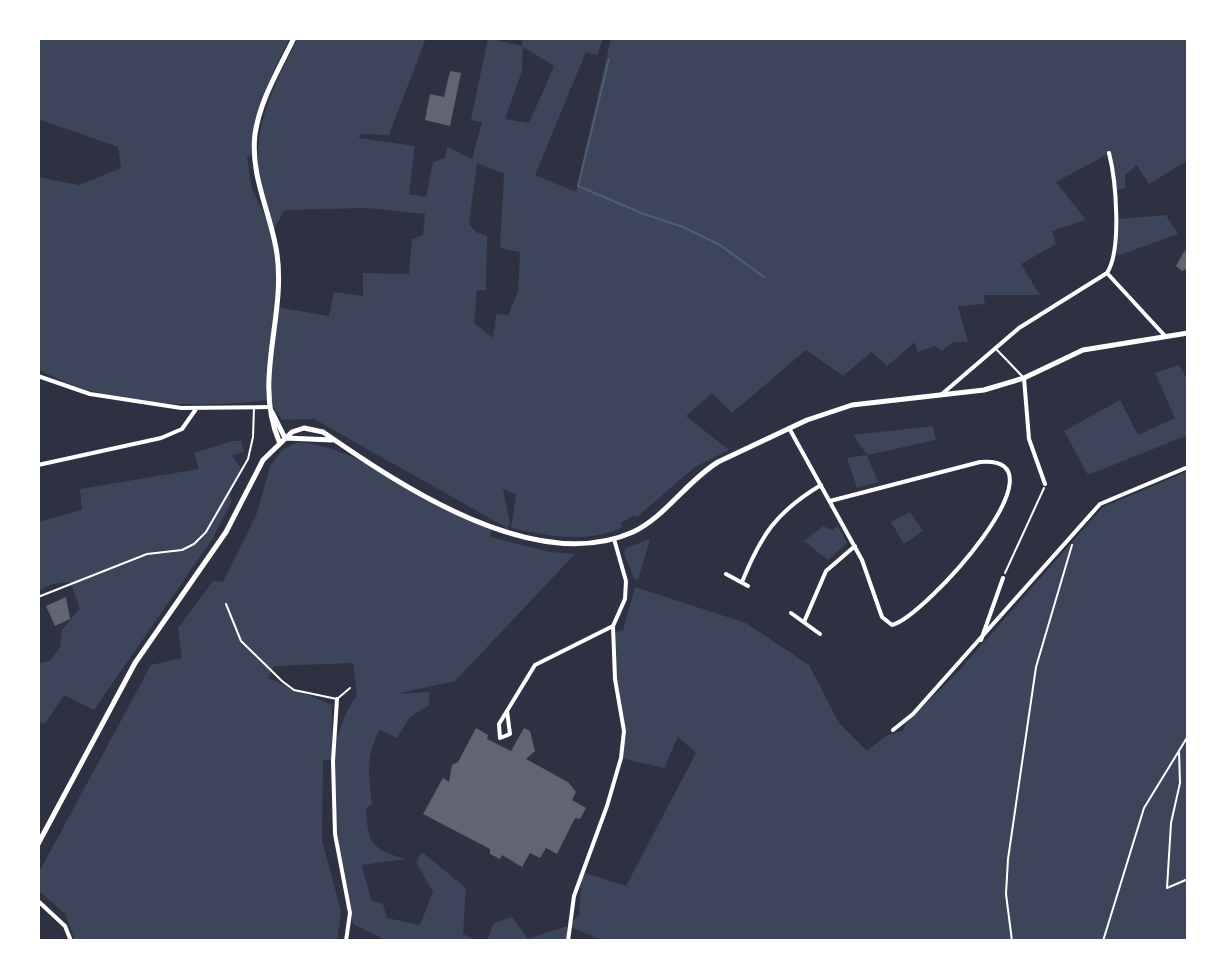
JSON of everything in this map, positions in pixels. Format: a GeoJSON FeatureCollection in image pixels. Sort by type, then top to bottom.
{"type":"FeatureCollection","features":[{"type":"Feature","properties":{"kind":"street"},"geometry":{"type":"LineString","coordinates":[[279,441],[267,381],[278,274],[272,232],[257,185],[255,134],[270,86],[294,38]]}},
{"type":"Feature","properties":{"kind":"street"},"geometry":{"type":"LineString","coordinates":[[942,394],[1019,328],[1107,273],[1113,265],[1115,248],[1109,153]]}},
{"type":"Feature","properties":{"kind":"street"},"geometry":{"type":"LineString","coordinates":[[1107,273],[1167,338]]}},
{"type":"Feature","properties":{"kind":"street"},"geometry":{"type":"LineString","coordinates":[[39,841],[135,663],[211,555],[263,460],[279,441],[304,428],[323,432],[465,516],[507,532],[567,544],[614,539],[646,524],[702,472],[789,428],[852,405],[984,390],[1024,378],[1083,350],[1188,333]]}},
{"type":"Feature","properties":{"kind":"street"},"geometry":{"type":"LineString","coordinates":[[38,376],[90,394],[196,409],[270,407]]}},
{"type":"Feature","properties":{"kind":"street"},"geometry":{"type":"LineString","coordinates":[[1024,378],[1029,439],[1045,484]]}},
{"type":"Feature","properties":{"kind":"street"},"geometry":{"type":"LineString","coordinates":[[270,407],[285,438]]}},
{"type":"Feature","properties":{"kind":"street"},"geometry":{"type":"LineString","coordinates":[[38,465],[161,438],[182,429],[196,409]]}},
{"type":"Feature","properties":{"kind":"street"},"geometry":{"type":"LineString","coordinates":[[789,428],[855,546],[882,617],[895,624],[907,620],[971,553],[1009,494],[1011,482],[1006,470],[996,462],[980,462],[830,501]]}},
{"type":"Feature","properties":{"kind":"street"},"geometry":{"type":"LineString","coordinates":[[893,730],[913,714],[981,640],[1100,504],[1188,467]]}},
{"type":"Feature","properties":{"kind":"street"},"geometry":{"type":"LineString","coordinates":[[742,582],[757,543],[778,517],[794,501],[821,485]]}},
{"type":"Feature","properties":{"kind":"street"},"geometry":{"type":"LineString","coordinates":[[568,941],[574,896],[621,758],[624,731],[615,679],[613,626],[625,599],[626,581],[614,539]]}},
{"type":"Feature","properties":{"kind":"street"},"geometry":{"type":"LineString","coordinates":[[804,622],[826,571],[855,546]]}},
{"type":"Feature","properties":{"kind":"street"},"geometry":{"type":"LineString","coordinates":[[726,574],[748,586]]}},
{"type":"Feature","properties":{"kind":"street"},"geometry":{"type":"LineString","coordinates":[[981,640],[988,611],[1003,578]]}},
{"type":"Feature","properties":{"kind":"street"},"geometry":{"type":"LineString","coordinates":[[791,613],[820,634]]}},
{"type":"Feature","properties":{"kind":"street"},"geometry":{"type":"LineString","coordinates":[[507,711],[510,734],[500,738],[497,729],[507,711],[535,665],[613,626]]}},
{"type":"Feature","properties":{"kind":"street"},"geometry":{"type":"LineString","coordinates":[[337,699],[333,761],[335,834],[350,913],[346,941]]}},
{"type":"Feature","properties":{"kind":"street"},"geometry":{"type":"LineString","coordinates":[[38,901],[65,926],[71,941]]}},
{"type":"Feature","properties":{"kind":"lane"},"geometry":{"type":"LineString","coordinates":[[995,348],[1024,378]]}},
{"type":"Feature","properties":{"kind":"lane"},"geometry":{"type":"LineString","coordinates":[[38,597],[147,554],[182,550],[194,544],[206,532],[248,459],[253,437],[254,406]]}},
{"type":"Feature","properties":{"kind":"lane"},"geometry":{"type":"LineString","coordinates":[[226,604],[241,641],[294,690],[337,699],[350,688]]}},
{"type":"Feature","properties":{"kind":"path"},"geometry":{"type":"LineString","coordinates":[[1003,578],[1044,490]]}},
{"type":"Feature","properties":{"kind":"path"},"geometry":{"type":"LineString","coordinates":[[1012,941],[1006,894],[1008,859],[1036,667],[1074,536]]}},
{"type":"Feature","properties":{"kind":"path"},"geometry":{"type":"LineString","coordinates":[[1103,941],[1144,808],[1188,736]]}},
{"type":"Feature","properties":{"kind":"path"},"geometry":{"type":"LineString","coordinates":[[1179,750],[1180,783],[1171,823],[1167,888],[1188,879]]}},
{"type":"Feature","properties":{"kind":"shaded area"},"geometry":{"type":"Polygon","coordinates":[[[38,38],[290,38],[264,95],[252,155],[247,157],[252,189],[269,224],[258,172],[261,128],[275,86],[298,38],[426,38],[389,135],[360,134],[359,138],[415,146],[409,194],[426,197],[433,162],[445,158],[447,147],[472,159],[482,122],[471,120],[488,38],[522,46],[523,38],[603,38],[597,55],[586,52],[535,175],[576,192],[611,38],[1188,38],[1188,160],[1149,184],[1137,165],[1125,175],[1125,188],[1113,191],[1108,154],[1056,182],[1086,220],[1052,231],[1056,244],[1021,264],[1040,295],[983,295],[985,304],[958,306],[968,342],[953,342],[942,351],[935,346],[918,352],[915,342],[887,366],[871,352],[843,376],[806,350],[732,413],[712,393],[686,416],[729,450],[695,467],[637,517],[634,515],[621,523],[623,527],[582,537],[553,536],[511,528],[516,495],[503,488],[510,524],[507,528],[314,419],[282,420],[269,400],[181,404],[121,398],[64,382],[38,369],[38,177],[79,185],[121,168],[118,147],[38,119],[38,38]],[[523,47],[522,71],[505,119],[529,123],[554,66],[523,47]],[[477,163],[469,224],[476,232],[487,236],[486,290],[477,290],[474,323],[493,338],[496,314],[508,315],[518,292],[520,252],[500,248],[504,174],[477,163]],[[367,208],[285,210],[272,232],[277,253],[276,307],[329,316],[334,292],[363,296],[363,273],[409,274],[412,239],[423,235],[425,214],[367,208]]]}},
{"type":"Feature","properties":{"kind":"shaded area"},"geometry":{"type":"Polygon","coordinates":[[[1166,215],[1178,234],[1117,256],[1118,219],[1166,215]]]}},
{"type":"Feature","properties":{"kind":"shaded area"},"geometry":{"type":"Polygon","coordinates":[[[1179,365],[1188,381],[1188,435],[1088,475],[1064,431],[1120,400],[1138,435],[1175,418],[1155,373],[1179,365]]]}},
{"type":"Feature","properties":{"kind":"shaded area"},"geometry":{"type":"Polygon","coordinates":[[[933,426],[936,440],[867,455],[853,435],[933,426]]]}},
{"type":"Feature","properties":{"kind":"shaded area"},"geometry":{"type":"Polygon","coordinates":[[[241,441],[244,451],[232,456],[241,468],[232,488],[229,487],[231,503],[213,538],[94,710],[64,695],[45,724],[38,721],[38,663],[50,661],[60,647],[62,630],[80,608],[70,582],[53,584],[38,591],[38,522],[82,510],[80,489],[199,469],[194,453],[241,441]]]}},
{"type":"Feature","properties":{"kind":"shaded area"},"geometry":{"type":"Polygon","coordinates":[[[298,442],[336,451],[372,466],[440,506],[492,529],[490,537],[550,552],[575,554],[455,681],[395,694],[430,692],[429,705],[410,717],[397,738],[380,730],[372,748],[369,766],[372,804],[366,808],[370,837],[378,848],[406,859],[362,865],[371,900],[383,904],[387,918],[420,925],[433,892],[416,862],[422,852],[466,888],[463,934],[479,941],[387,941],[353,924],[337,838],[333,776],[335,747],[343,720],[357,696],[353,663],[274,666],[268,678],[332,705],[332,760],[323,760],[322,840],[341,912],[337,941],[75,941],[65,914],[38,890],[38,874],[151,665],[182,658],[178,628],[213,581],[223,582],[257,513],[270,466],[282,450],[298,442]]]}},
{"type":"Feature","properties":{"kind":"shaded area"},"geometry":{"type":"Polygon","coordinates":[[[867,455],[878,482],[857,488],[847,458],[867,455]]]}},
{"type":"Feature","properties":{"kind":"shaded area"},"geometry":{"type":"Polygon","coordinates":[[[1188,471],[1188,941],[604,941],[568,926],[579,915],[582,872],[626,886],[696,753],[678,737],[664,768],[621,758],[624,731],[615,679],[616,632],[623,630],[635,587],[746,623],[809,665],[839,723],[867,751],[887,735],[903,731],[906,723],[956,674],[1103,507],[1188,471]]]}},
{"type":"Feature","properties":{"kind":"shaded area"},"geometry":{"type":"Polygon","coordinates":[[[910,512],[923,531],[904,544],[891,522],[910,512]]]}},
{"type":"Feature","properties":{"kind":"shaded area"},"geometry":{"type":"Polygon","coordinates":[[[823,526],[832,530],[838,526],[847,543],[828,560],[804,541],[823,526]]]}},
{"type":"Feature","properties":{"kind":"shaded area"},"geometry":{"type":"Polygon","coordinates":[[[650,539],[638,580],[634,578],[624,553],[626,548],[650,539]]]}},
{"type":"Feature","properties":{"kind":"shaded area"},"geometry":{"type":"Polygon","coordinates":[[[512,917],[528,939],[567,926],[567,941],[486,941],[494,923],[512,917]]]}},
{"type":"Feature","properties":{"kind":"building"},"geometry":{"type":"Polygon","coordinates":[[[450,71],[461,73],[450,126],[425,120],[430,94],[444,97],[450,71]]]}},
{"type":"Feature","properties":{"kind":"building"},"geometry":{"type":"Polygon","coordinates":[[[1185,250],[1188,268],[1182,271],[1176,266],[1185,250]]]}},
{"type":"Feature","properties":{"kind":"building"},"geometry":{"type":"Polygon","coordinates":[[[66,597],[70,619],[55,626],[46,606],[66,597]]]}},
{"type":"Feature","properties":{"kind":"building"},"geometry":{"type":"Polygon","coordinates":[[[476,728],[488,735],[487,739],[511,751],[524,728],[530,731],[535,751],[526,759],[568,782],[576,792],[572,800],[586,808],[580,819],[575,818],[557,854],[546,848],[540,858],[530,853],[522,867],[502,855],[500,859],[490,854],[490,849],[423,814],[443,778],[449,782],[452,765],[458,762],[476,728]]]}},
{"type":"Feature","properties":{"kind":"waterway"},"geometry":{"type":"LineString","coordinates":[[609,59],[578,186],[683,227],[720,245],[764,277]]}}]}
